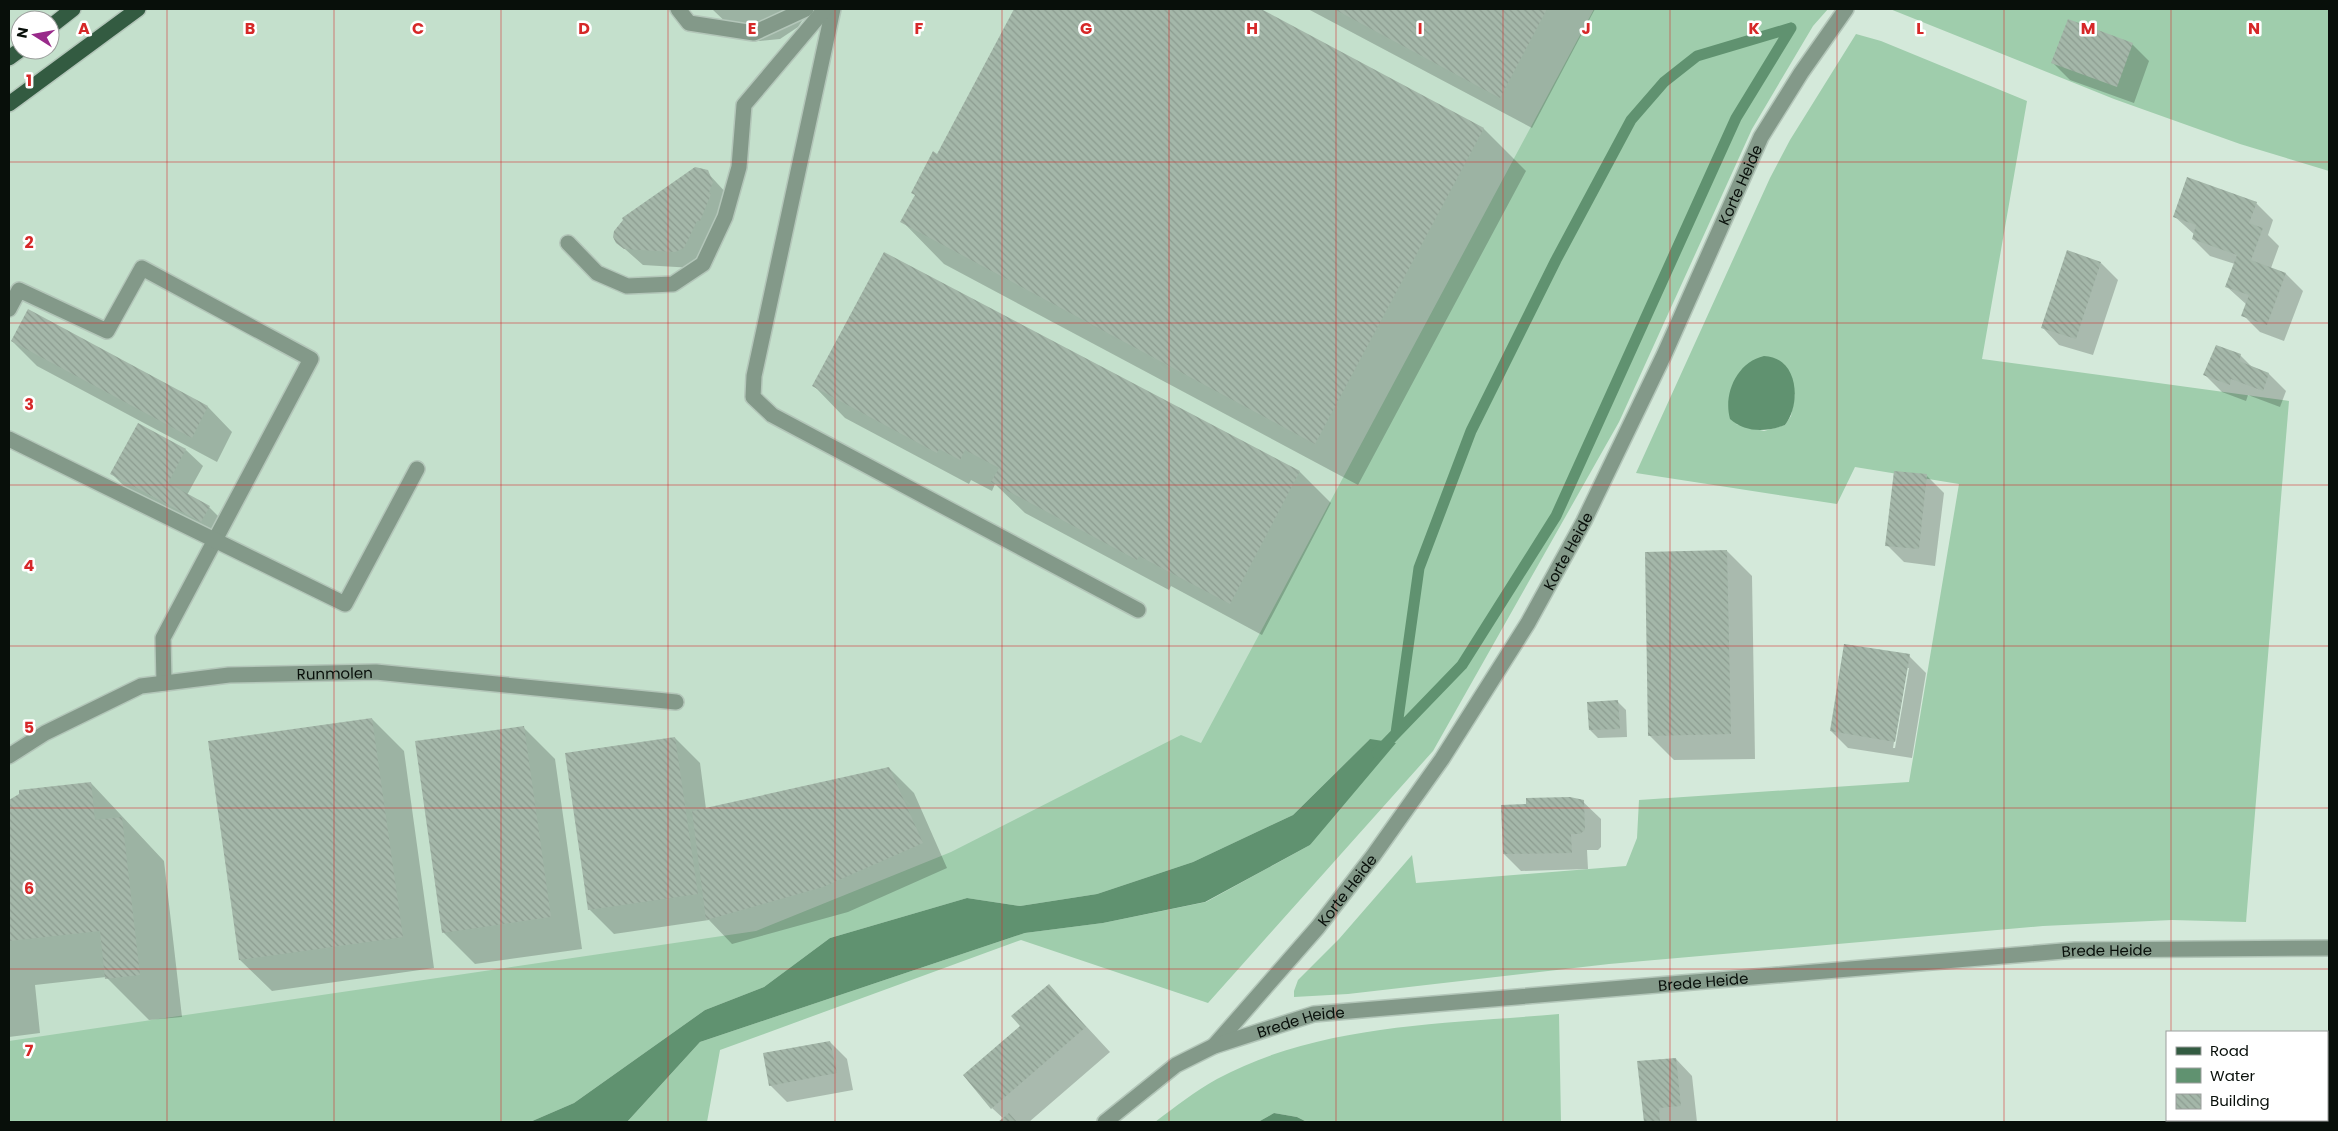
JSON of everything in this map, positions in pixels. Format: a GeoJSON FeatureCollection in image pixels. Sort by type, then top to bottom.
{"type":"FeatureCollection","features":[{"type":"Feature","properties":{"kind":"main road"},"geometry":{"type":"LineString","coordinates":[[60,19],[73,9]]}},
{"type":"Feature","properties":{"kind":"main road"},"geometry":{"type":"LineString","coordinates":[[9,104],[138,9]]}},
{"type":"Feature","properties":{"kind":"street"},"geometry":{"type":"LineString","coordinates":[[678,9],[689,23],[754,33],[806,9]]}},
{"type":"Feature","properties":{"kind":"street"},"geometry":{"type":"LineString","coordinates":[[568,243],[597,273],[627,286],[673,284],[703,264],[725,217],[739,167],[744,105],[825,9]]}},
{"type":"Feature","properties":{"kind":"street"},"geometry":{"type":"LineString","coordinates":[[833,9],[754,376],[753,398],[772,415],[1138,610]]}},
{"type":"Feature","properties":{"kind":"street","name":"Korte Heide"},"geometry":{"type":"LineString","coordinates":[[1214,1046],[1318,927],[1373,856],[1442,759],[1528,623],[1584,521],[1664,355],[1761,137],[1801,73],[1846,9]]}},
{"type":"Feature","properties":{"kind":"street"},"geometry":{"type":"LineString","coordinates":[[9,308],[19,290],[107,331],[142,268],[311,359],[163,638],[164,683]]}},
{"type":"Feature","properties":{"kind":"street"},"geometry":{"type":"LineString","coordinates":[[9,438],[344,604],[417,468]]}},
{"type":"Feature","properties":{"kind":"street","name":"Runmolen"},"geometry":{"type":"LineString","coordinates":[[9,756],[44,733],[141,686],[229,675],[376,672],[676,702]]}},
{"type":"Feature","properties":{"kind":"street","name":"Brede Heide"},"geometry":{"type":"LineString","coordinates":[[1105,1122],[1176,1065],[1214,1046],[1314,1014],[2075,950],[2329,948]]}},
{"type":"Feature","properties":{"kind":"shaded area"},"geometry":{"type":"Polygon","coordinates":[[[9,9],[1621,9],[1224,749],[1068,873],[9,1118],[9,9]]]}},
{"type":"Feature","properties":{"kind":"shaded area"},"geometry":{"type":"Polygon","coordinates":[[[1594,9],[1828,9],[1813,26],[1752,129],[1619,422],[1433,751],[1208,1003],[1021,940],[720,1050],[707,1122],[627,1122],[700,1042],[1025,933],[1103,923],[1206,902],[1310,845],[1370,739],[1293,815],[1193,862],[1097,894],[1020,906],[967,898],[830,938],[764,987],[705,1010],[574,1103],[530,1122],[9,1122],[9,1041],[756,931],[951,852],[1181,735],[1201,743],[1594,9]]]}},
{"type":"Feature","properties":{"kind":"shaded area"},"geometry":{"type":"Polygon","coordinates":[[[1890,9],[2329,9],[2329,171],[2240,144],[2114,99],[1890,9]]]}},
{"type":"Feature","properties":{"kind":"shaded area"},"geometry":{"type":"Polygon","coordinates":[[[1856,34],[1881,41],[2027,101],[1982,359],[2289,401],[2246,922],[2172,920],[2043,926],[1609,964],[1348,994],[1294,997],[1298,980],[1339,939],[1412,855],[1416,883],[1626,866],[1637,838],[1639,800],[1909,782],[1959,484],[1855,467],[1837,504],[1636,473],[1770,178],[1790,140],[1856,34]],[[1795,394],[1736,424],[1764,431],[1785,425],[1791,416],[1795,394]]]}},
{"type":"Feature","properties":{"kind":"shaded area"},"geometry":{"type":"Polygon","coordinates":[[[1559,1014],[1561,1122],[1307,1122],[1297,1117],[1274,1113],[1258,1122],[1155,1122],[1217,1079],[1257,1061],[1298,1047],[1341,1036],[1384,1029],[1559,1014]]]}},
{"type":"Feature","properties":{"kind":"water"},"geometry":{"type":"Polygon","coordinates":[[[1764,356],[1775,358],[1784,364],[1790,372],[1794,383],[1794,405],[1785,425],[1763,430],[1749,429],[1736,424],[1730,419],[1729,399],[1734,380],[1740,372],[1754,359],[1764,356]]]}},
{"type":"Feature","properties":{"kind":"water"},"geometry":{"type":"Polygon","coordinates":[[[1370,739],[1396,743],[1310,845],[1205,902],[1103,923],[1025,933],[700,1042],[627,1122],[530,1122],[574,1103],[705,1010],[764,987],[830,938],[967,898],[1020,906],[1097,894],[1193,862],[1293,815],[1370,739]]]}},
{"type":"Feature","properties":{"kind":"water"},"geometry":{"type":"Polygon","coordinates":[[[1274,1113],[1297,1117],[1307,1122],[1258,1122],[1274,1113]]]}},
{"type":"Feature","properties":{"kind":"building"},"geometry":{"type":"Polygon","coordinates":[[[1014,9],[1261,9],[1484,128],[1315,444],[900,222],[915,195],[911,193],[933,151],[937,154],[1014,9]]]}},
{"type":"Feature","properties":{"kind":"building"},"geometry":{"type":"Polygon","coordinates":[[[1334,9],[1547,9],[1500,98],[1334,9]]]}},
{"type":"Feature","properties":{"kind":"building"},"geometry":{"type":"Polygon","coordinates":[[[2068,19],[2133,43],[2117,87],[2051,63],[2068,19]]]}},
{"type":"Feature","properties":{"kind":"building"},"geometry":{"type":"Polygon","coordinates":[[[695,167],[708,170],[713,182],[709,193],[711,194],[700,221],[697,221],[684,248],[675,252],[624,249],[616,243],[613,237],[614,231],[623,220],[622,218],[695,167]]]}},
{"type":"Feature","properties":{"kind":"building"},"geometry":{"type":"Polygon","coordinates":[[[2187,177],[2257,202],[2249,223],[2263,228],[2251,260],[2286,273],[2267,325],[2241,316],[2249,295],[2225,287],[2237,255],[2192,239],[2196,225],[2173,217],[2187,177]]]}},
{"type":"Feature","properties":{"kind":"building"},"geometry":{"type":"Polygon","coordinates":[[[2067,250],[2101,262],[2076,339],[2041,328],[2067,250]]]}},
{"type":"Feature","properties":{"kind":"building"},"geometry":{"type":"Polygon","coordinates":[[[884,252],[1300,471],[1230,604],[1139,556],[1137,560],[991,482],[999,468],[965,450],[960,460],[939,449],[937,453],[812,386],[884,252]]]}},
{"type":"Feature","properties":{"kind":"building"},"geometry":{"type":"Polygon","coordinates":[[[28,309],[208,406],[192,438],[11,341],[28,309]]]}},
{"type":"Feature","properties":{"kind":"building"},"geometry":{"type":"Polygon","coordinates":[[[2216,345],[2241,354],[2239,361],[2269,373],[2263,391],[2231,379],[2230,385],[2203,375],[2216,345]]]}},
{"type":"Feature","properties":{"kind":"building"},"geometry":{"type":"Polygon","coordinates":[[[138,423],[186,449],[168,483],[210,506],[201,522],[110,474],[138,423]]]}},
{"type":"Feature","properties":{"kind":"building"},"geometry":{"type":"Polygon","coordinates":[[[1894,471],[1927,474],[1919,549],[1885,546],[1894,471]]]}},
{"type":"Feature","properties":{"kind":"building"},"geometry":{"type":"Polygon","coordinates":[[[1727,550],[1731,734],[1648,736],[1645,552],[1727,550]]]}},
{"type":"Feature","properties":{"kind":"building"},"geometry":{"type":"Polygon","coordinates":[[[1844,644],[1910,654],[1895,742],[1830,731],[1844,644]]]}},
{"type":"Feature","properties":{"kind":"building"},"geometry":{"type":"Polygon","coordinates":[[[1618,700],[1620,729],[1589,730],[1587,702],[1618,700]]]}},
{"type":"Feature","properties":{"kind":"building"},"geometry":{"type":"Polygon","coordinates":[[[372,718],[403,937],[239,960],[208,741],[372,718]]]}},
{"type":"Feature","properties":{"kind":"building"},"geometry":{"type":"Polygon","coordinates":[[[524,726],[551,917],[442,933],[415,741],[524,726]]]}},
{"type":"Feature","properties":{"kind":"building"},"geometry":{"type":"Polygon","coordinates":[[[675,737],[698,894],[588,910],[565,753],[675,737]]]}},
{"type":"Feature","properties":{"kind":"building"},"geometry":{"type":"Polygon","coordinates":[[[889,767],[923,843],[823,887],[706,920],[692,811],[889,767]]]}},
{"type":"Feature","properties":{"kind":"building"},"geometry":{"type":"Polygon","coordinates":[[[91,782],[95,820],[122,817],[140,975],[105,979],[100,931],[9,941],[9,800],[19,794],[19,790],[91,782]]]}},
{"type":"Feature","properties":{"kind":"building"},"geometry":{"type":"Polygon","coordinates":[[[1570,797],[1584,800],[1585,830],[1580,834],[1571,834],[1572,853],[1503,854],[1501,805],[1526,804],[1526,798],[1570,797]]]}},
{"type":"Feature","properties":{"kind":"building"},"geometry":{"type":"Polygon","coordinates":[[[1049,984],[1086,1027],[991,1109],[963,1075],[1020,1026],[1011,1016],[1049,984]]]}},
{"type":"Feature","properties":{"kind":"building"},"geometry":{"type":"Polygon","coordinates":[[[830,1041],[837,1073],[769,1086],[763,1053],[830,1041]]]}},
{"type":"Feature","properties":{"kind":"building"},"geometry":{"type":"Polygon","coordinates":[[[1676,1058],[1681,1106],[1659,1108],[1660,1122],[1644,1122],[1637,1061],[1676,1058]]]}},
{"type":"Feature","properties":{"kind":"building"},"geometry":{"type":"Polygon","coordinates":[[[1009,1113],[1017,1122],[998,1122],[1009,1113]]]}},
{"type":"Feature","properties":{"kind":"waterway"},"geometry":{"type":"LineString","coordinates":[[1396,733],[1419,568],[1471,431],[1556,260],[1631,120],[1664,82],[1697,56],[1791,28]]}},
{"type":"Feature","properties":{"kind":"waterway"},"geometry":{"type":"LineString","coordinates":[[1377,753],[1462,665],[1556,516],[1736,118],[1791,28]]}}]}
